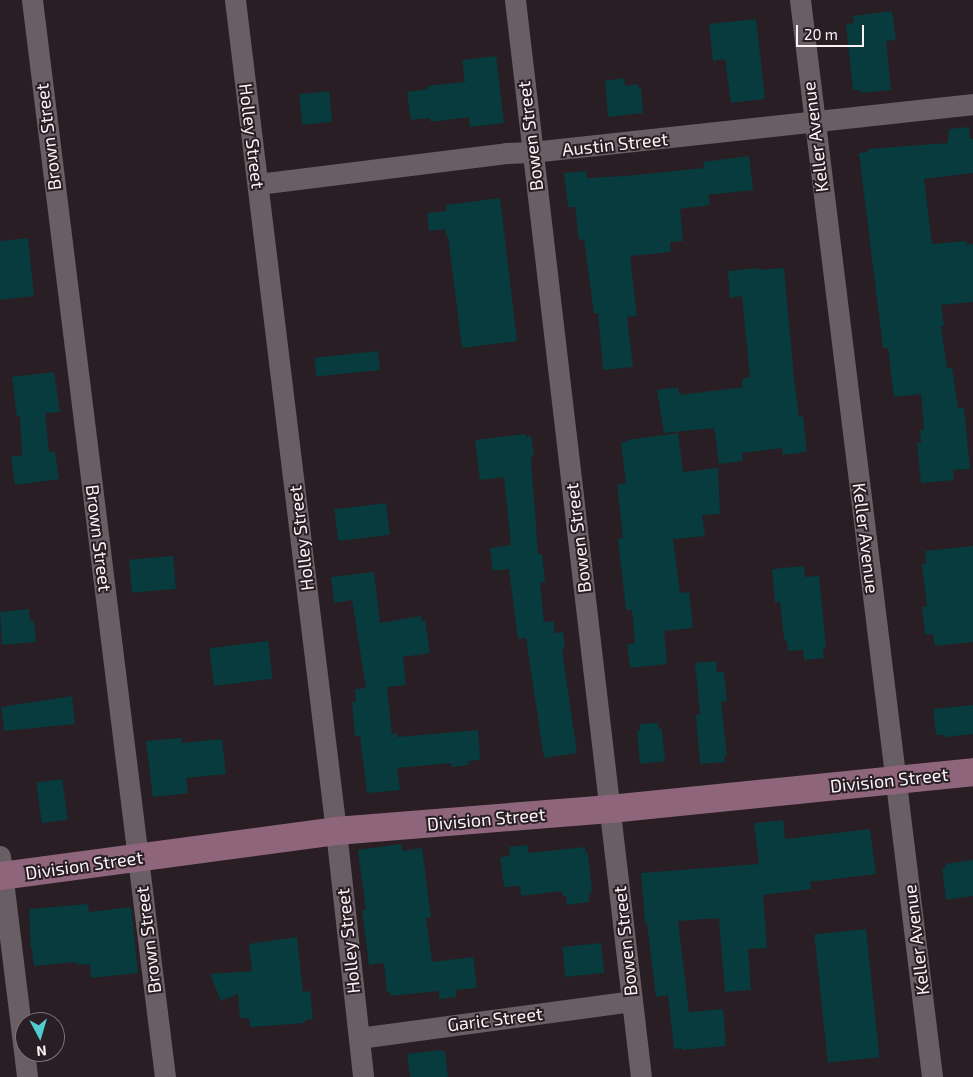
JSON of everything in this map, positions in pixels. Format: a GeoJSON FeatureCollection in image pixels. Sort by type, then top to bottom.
{"type":"FeatureCollection","features":[{"type":"Feature","properties":{"kind":"main road","name":"Division Street"},"geometry":{"type":"LineString","coordinates":[[1,870],[138,857],[336,831],[610,809],[896,778],[973,772]]}},
{"type":"Feature","properties":{"kind":"street","name":"Brown Street"},"geometry":{"type":"LineString","coordinates":[[32,0],[164,1077]]}},
{"type":"Feature","properties":{"kind":"street","name":"Holley Street"},"geometry":{"type":"LineString","coordinates":[[235,0],[336,831],[363,1077]]}},
{"type":"Feature","properties":{"kind":"street","name":"Bowen Street"},"geometry":{"type":"LineString","coordinates":[[514,0],[641,1077]]}},
{"type":"Feature","properties":{"kind":"street","name":"Keller Avenue"},"geometry":{"type":"LineString","coordinates":[[800,0],[813,122],[932,1077]]}},
{"type":"Feature","properties":{"kind":"street","name":"Austin Street"},"geometry":{"type":"LineString","coordinates":[[258,184],[506,153],[532,152],[973,104]]}},
{"type":"Feature","properties":{"kind":"street"},"geometry":{"type":"LineString","coordinates":[[1,870],[28,1077]]}},
{"type":"Feature","properties":{"kind":"street","name":"Garic Street"},"geometry":{"type":"LineString","coordinates":[[359,1038],[631,1000]]}},
{"type":"Feature","properties":{"kind":"building"},"geometry":{"type":"Polygon","coordinates":[[[892,11],[896,40],[886,41],[891,90],[861,93],[860,90],[853,90],[846,24],[854,23],[853,16],[892,11]]]}},
{"type":"Feature","properties":{"kind":"building"},"geometry":{"type":"Polygon","coordinates":[[[756,19],[765,99],[731,103],[725,59],[713,61],[709,24],[756,19]]]}},
{"type":"Feature","properties":{"kind":"building"},"geometry":{"type":"Polygon","coordinates":[[[496,56],[504,123],[470,127],[469,117],[431,122],[430,118],[411,120],[407,92],[428,89],[428,86],[465,82],[462,60],[496,56]]]}},
{"type":"Feature","properties":{"kind":"building"},"geometry":{"type":"Polygon","coordinates":[[[624,78],[625,86],[638,84],[639,89],[641,89],[643,113],[608,117],[605,81],[624,78]]]}},
{"type":"Feature","properties":{"kind":"building"},"geometry":{"type":"Polygon","coordinates":[[[329,91],[332,122],[302,125],[299,94],[329,91]]]}},
{"type":"Feature","properties":{"kind":"building"},"geometry":{"type":"Polygon","coordinates":[[[969,127],[970,139],[973,139],[973,173],[924,179],[932,244],[966,241],[967,245],[973,244],[973,302],[941,305],[944,326],[941,326],[947,368],[952,368],[958,408],[964,408],[970,469],[953,470],[954,480],[921,483],[917,443],[921,443],[920,430],[924,429],[921,394],[894,397],[888,348],[883,348],[859,153],[868,152],[867,149],[948,143],[949,129],[969,127]]]}},
{"type":"Feature","properties":{"kind":"building"},"geometry":{"type":"Polygon","coordinates":[[[749,156],[753,190],[708,195],[710,205],[680,209],[683,241],[670,242],[671,252],[630,256],[637,316],[627,317],[633,367],[603,370],[598,313],[594,314],[584,239],[579,240],[575,207],[568,207],[564,173],[586,171],[587,178],[625,176],[704,168],[703,162],[749,156]]]}},
{"type":"Feature","properties":{"kind":"building"},"geometry":{"type":"Polygon","coordinates":[[[500,198],[517,341],[462,348],[448,236],[446,236],[445,229],[429,231],[427,213],[447,211],[446,205],[500,198]]]}},
{"type":"Feature","properties":{"kind":"building"},"geometry":{"type":"Polygon","coordinates":[[[28,238],[34,296],[0,300],[0,241],[28,238]]]}},
{"type":"Feature","properties":{"kind":"building"},"geometry":{"type":"Polygon","coordinates":[[[759,268],[759,270],[784,268],[794,379],[799,417],[803,416],[807,452],[783,455],[782,448],[742,453],[743,461],[719,464],[714,428],[664,433],[657,390],[678,387],[680,395],[743,387],[742,379],[750,377],[742,296],[730,298],[728,271],[759,268]]]}},
{"type":"Feature","properties":{"kind":"building"},"geometry":{"type":"Polygon","coordinates":[[[378,351],[380,370],[316,377],[314,358],[378,351]]]}},
{"type":"Feature","properties":{"kind":"building"},"geometry":{"type":"Polygon","coordinates":[[[54,372],[60,412],[45,413],[49,452],[55,451],[59,479],[15,485],[11,457],[22,455],[20,416],[17,417],[12,377],[54,372]]]}},
{"type":"Feature","properties":{"kind":"building"},"geometry":{"type":"Polygon","coordinates":[[[678,433],[683,472],[718,468],[720,514],[702,515],[705,536],[673,539],[680,593],[689,592],[693,628],[664,631],[667,664],[630,668],[627,644],[635,643],[632,610],[626,610],[618,539],[623,538],[617,484],[626,483],[621,443],[628,442],[627,440],[678,433]]]}},
{"type":"Feature","properties":{"kind":"building"},"geometry":{"type":"Polygon","coordinates":[[[525,434],[526,437],[531,436],[534,455],[531,456],[538,554],[542,554],[545,582],[540,583],[544,622],[553,621],[555,633],[563,632],[565,649],[562,649],[577,753],[544,758],[526,638],[518,639],[509,569],[493,571],[490,548],[511,545],[504,477],[480,480],[475,440],[525,434]]]}},
{"type":"Feature","properties":{"kind":"building"},"geometry":{"type":"Polygon","coordinates":[[[386,503],[390,535],[338,541],[334,509],[386,503]]]}},
{"type":"Feature","properties":{"kind":"building"},"geometry":{"type":"Polygon","coordinates":[[[973,546],[973,642],[935,646],[933,634],[925,635],[922,607],[927,606],[922,564],[926,564],[925,551],[973,546]]]}},
{"type":"Feature","properties":{"kind":"building"},"geometry":{"type":"Polygon","coordinates":[[[173,556],[176,589],[132,593],[129,560],[173,556]]]}},
{"type":"Feature","properties":{"kind":"building"},"geometry":{"type":"Polygon","coordinates":[[[804,566],[805,577],[819,576],[826,647],[823,648],[824,658],[804,660],[803,650],[788,651],[787,642],[784,638],[780,602],[775,603],[772,569],[804,566]]]}},
{"type":"Feature","properties":{"kind":"building"},"geometry":{"type":"Polygon","coordinates":[[[374,572],[380,623],[421,616],[422,621],[425,620],[430,653],[403,657],[406,685],[387,687],[392,734],[397,733],[397,737],[478,730],[480,760],[468,761],[469,765],[451,767],[451,763],[397,768],[400,790],[367,793],[360,736],[355,736],[352,702],[356,702],[355,689],[366,688],[352,600],[334,603],[331,577],[374,572]]]}},
{"type":"Feature","properties":{"kind":"building"},"geometry":{"type":"Polygon","coordinates":[[[29,609],[30,621],[34,621],[36,642],[2,645],[0,612],[29,609]]]}},
{"type":"Feature","properties":{"kind":"building"},"geometry":{"type":"Polygon","coordinates":[[[268,641],[273,679],[214,686],[209,648],[268,641]]]}},
{"type":"Feature","properties":{"kind":"building"},"geometry":{"type":"Polygon","coordinates":[[[716,661],[717,672],[724,672],[727,701],[721,702],[727,755],[724,755],[725,762],[700,764],[696,715],[700,715],[695,663],[716,661]]]}},
{"type":"Feature","properties":{"kind":"building"},"geometry":{"type":"Polygon","coordinates":[[[72,696],[75,724],[4,731],[1,707],[72,696]]]}},
{"type":"Feature","properties":{"kind":"building"},"geometry":{"type":"Polygon","coordinates":[[[973,705],[973,734],[944,737],[944,735],[936,735],[933,709],[973,705]]]}},
{"type":"Feature","properties":{"kind":"building"},"geometry":{"type":"Polygon","coordinates":[[[658,723],[659,729],[662,729],[665,761],[640,764],[637,731],[640,731],[640,724],[658,723]]]}},
{"type":"Feature","properties":{"kind":"building"},"geometry":{"type":"Polygon","coordinates":[[[182,738],[182,743],[222,739],[226,774],[186,778],[188,793],[153,797],[146,741],[182,738]]]}},
{"type":"Feature","properties":{"kind":"building"},"geometry":{"type":"Polygon","coordinates":[[[62,779],[68,820],[42,823],[36,783],[62,779]]]}},
{"type":"Feature","properties":{"kind":"building"},"geometry":{"type":"Polygon","coordinates":[[[783,820],[785,839],[870,829],[876,874],[810,882],[811,889],[763,895],[767,948],[748,949],[751,990],[725,992],[719,918],[678,921],[689,1012],[723,1009],[726,1046],[674,1049],[668,995],[656,997],[647,923],[645,923],[641,873],[759,864],[754,823],[783,820]]]}},
{"type":"Feature","properties":{"kind":"building"},"geometry":{"type":"Polygon","coordinates":[[[401,844],[402,851],[422,848],[431,917],[426,918],[432,962],[473,957],[477,988],[456,990],[456,997],[439,999],[439,991],[390,996],[390,992],[387,992],[384,963],[369,965],[362,910],[366,910],[358,850],[401,844]]]}},
{"type":"Feature","properties":{"kind":"building"},"geometry":{"type":"Polygon","coordinates":[[[527,845],[529,853],[585,847],[585,853],[588,853],[592,892],[589,893],[589,902],[567,905],[566,896],[563,896],[562,891],[521,896],[520,886],[504,887],[500,857],[510,856],[509,847],[527,845]]]}},
{"type":"Feature","properties":{"kind":"building"},"geometry":{"type":"Polygon","coordinates":[[[973,860],[973,896],[946,900],[942,868],[946,868],[945,864],[973,860]]]}},
{"type":"Feature","properties":{"kind":"building"},"geometry":{"type":"Polygon","coordinates":[[[88,904],[89,912],[131,907],[138,973],[91,978],[90,964],[77,965],[76,962],[34,966],[31,949],[29,909],[88,904]]]}},
{"type":"Feature","properties":{"kind":"building"},"geometry":{"type":"Polygon","coordinates":[[[866,929],[879,1057],[828,1063],[814,934],[866,929]]]}},
{"type":"Feature","properties":{"kind":"building"},"geometry":{"type":"Polygon","coordinates":[[[297,937],[303,992],[310,991],[313,1019],[305,1020],[305,1023],[250,1027],[249,1018],[240,1018],[238,994],[221,1001],[210,974],[252,971],[249,944],[297,937]]]}},
{"type":"Feature","properties":{"kind":"building"},"geometry":{"type":"Polygon","coordinates":[[[601,943],[604,973],[565,977],[562,947],[601,943]]]}},
{"type":"Feature","properties":{"kind":"building"},"geometry":{"type":"Polygon","coordinates":[[[440,1050],[445,1052],[448,1077],[410,1077],[407,1054],[440,1050]]]}}]}
